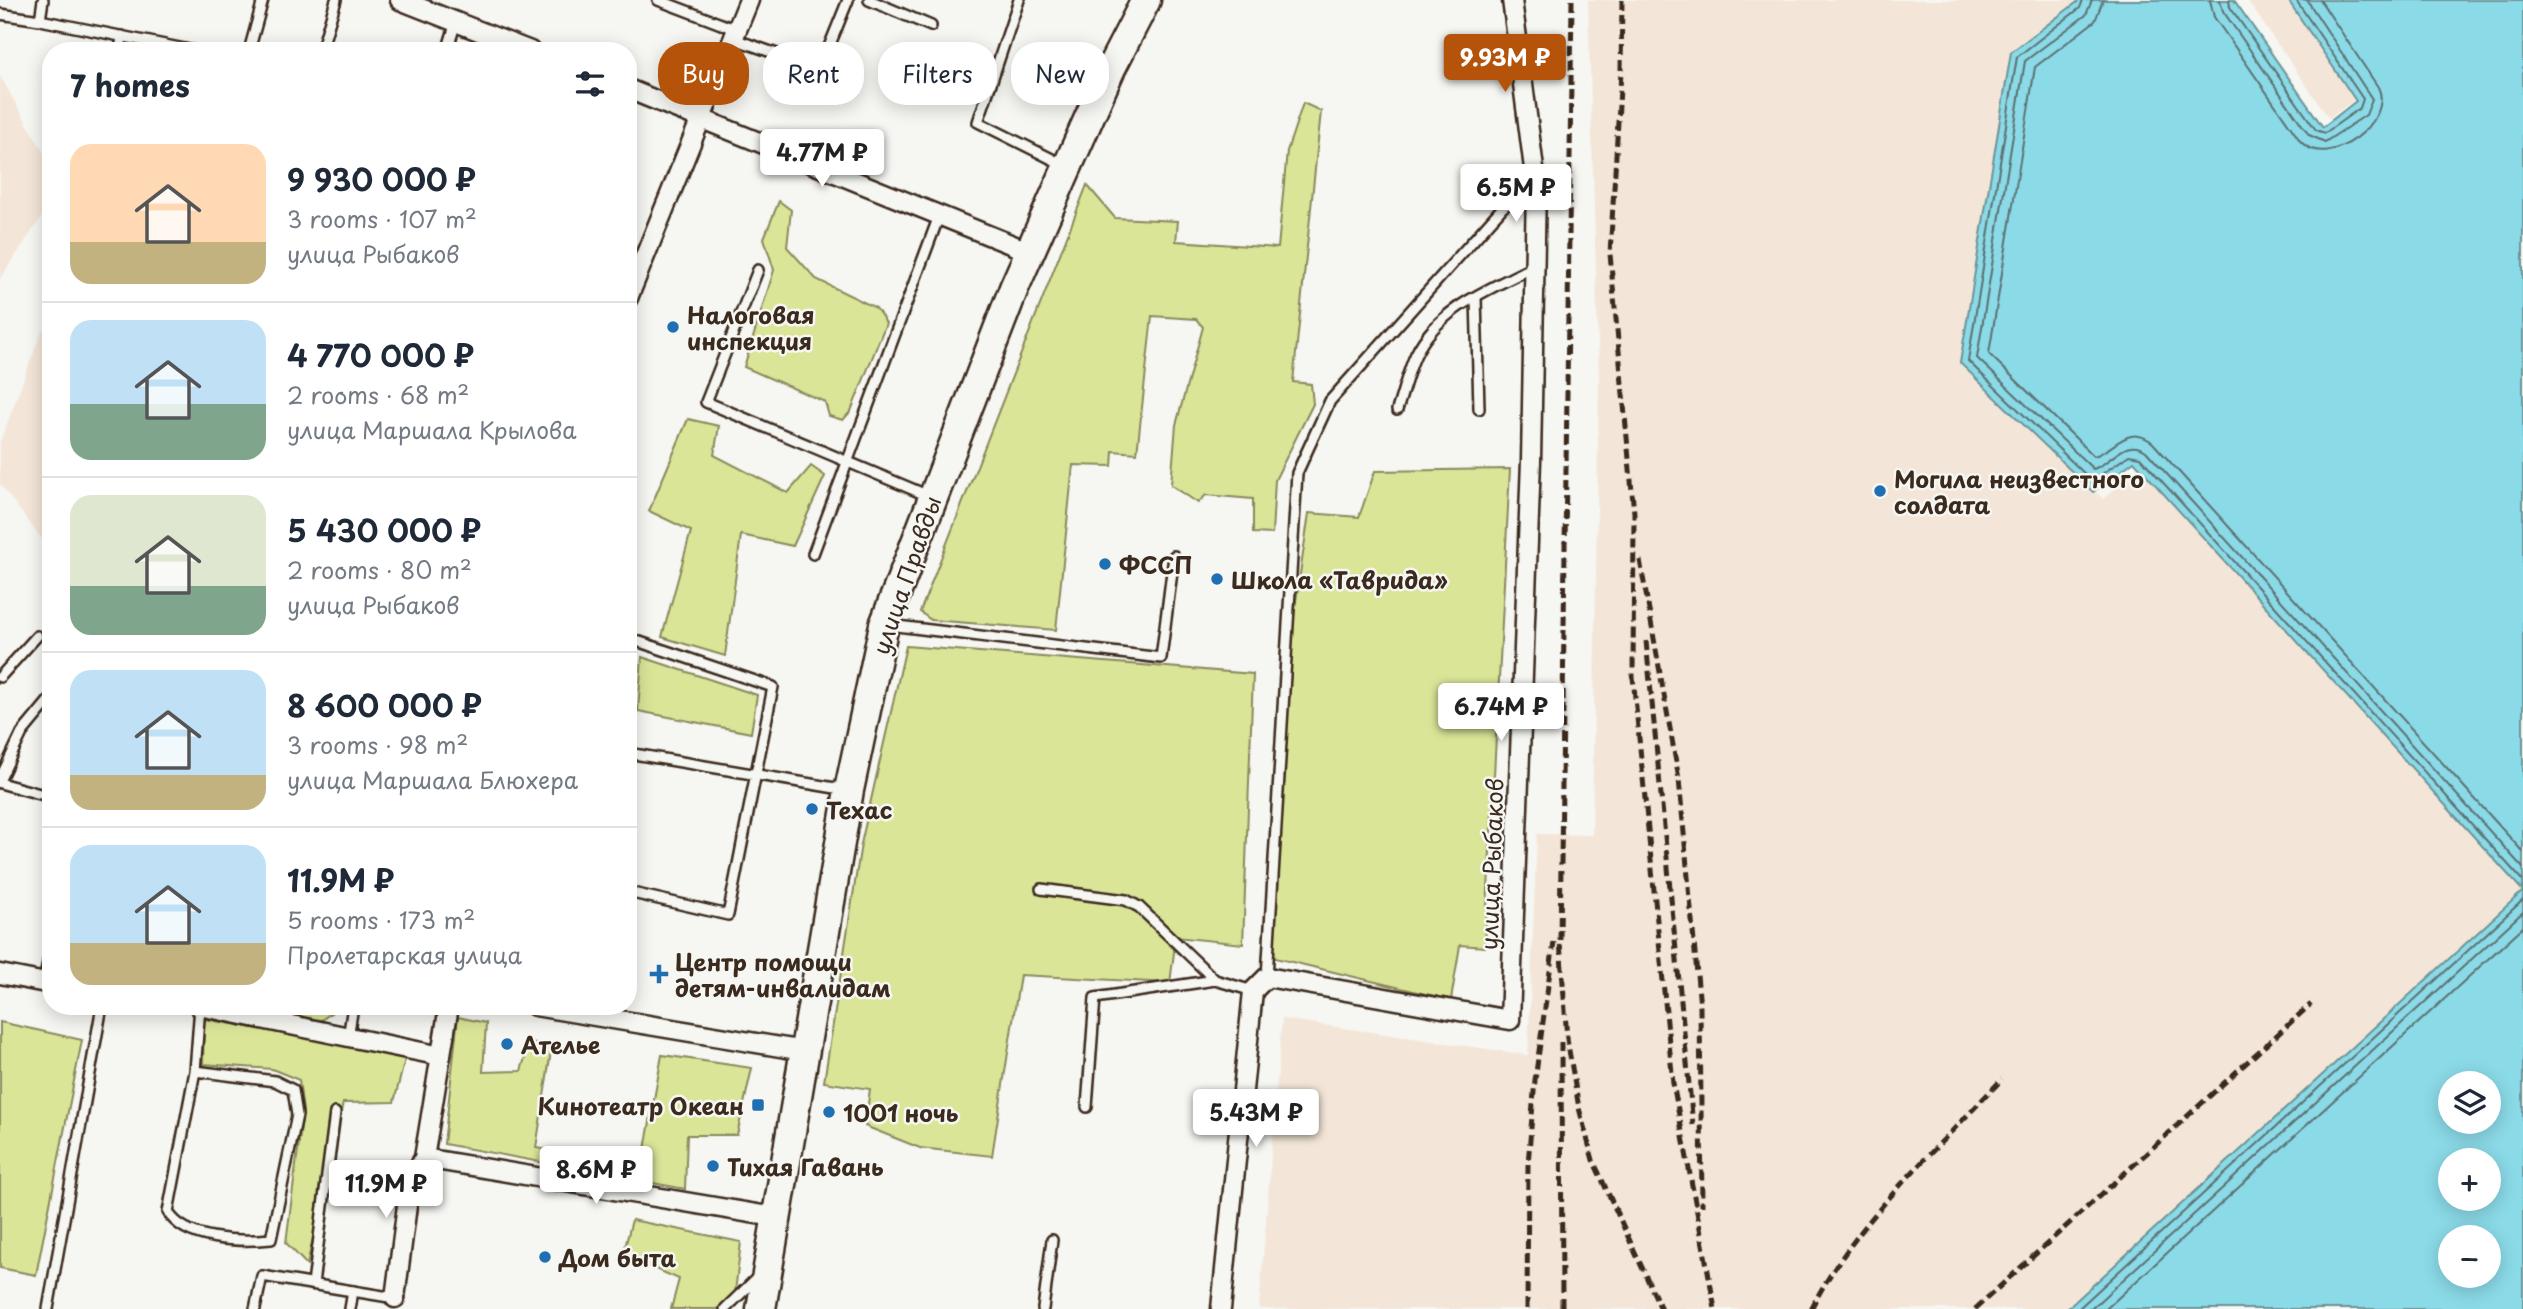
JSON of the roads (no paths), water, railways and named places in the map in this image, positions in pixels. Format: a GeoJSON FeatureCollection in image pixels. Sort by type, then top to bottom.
{"type":"FeatureCollection","features":[{"type":"Feature","properties":{"kind":"main road","name":"улица Правды"},"geometry":{"type":"LineString","coordinates":[[761,1309],[774,1217],[849,790],[884,625],[1030,252],[1111,68],[1146,0]]}},
{"type":"Feature","properties":{"kind":"street"},"geometry":{"type":"LineString","coordinates":[[400,0],[507,42]]}},
{"type":"Feature","properties":{"kind":"street"},"geometry":{"type":"LineString","coordinates":[[637,276],[749,0]]}},
{"type":"Feature","properties":{"kind":"street","name":"улица Рыбаков"},"geometry":{"type":"LineString","coordinates":[[1268,977],[1510,1020],[1531,461],[1536,184],[1512,0]]}},
{"type":"Feature","properties":{"kind":"street"},"geometry":{"type":"LineString","coordinates":[[637,93],[1030,252]]}},
{"type":"Feature","properties":{"kind":"street"},"geometry":{"type":"LineString","coordinates":[[0,974],[42,982]]}},
{"type":"Feature","properties":{"kind":"street"},"geometry":{"type":"LineString","coordinates":[[1221,1309],[1253,990],[1268,977]]}},
{"type":"Feature","properties":{"kind":"street"},"geometry":{"type":"LineString","coordinates":[[275,1015],[348,1038],[441,1056]]}},
{"type":"Feature","properties":{"kind":"street"},"geometry":{"type":"LineString","coordinates":[[395,1298],[410,1181],[424,1158],[448,1015]]}},
{"type":"Feature","properties":{"kind":"street"},"geometry":{"type":"LineString","coordinates":[[589,1015],[804,1051]]}},
{"type":"Feature","properties":{"kind":"street"},"geometry":{"type":"LineString","coordinates":[[424,1158],[774,1217]]}},
{"type":"Feature","properties":{"kind":"lane"},"geometry":{"type":"LineString","coordinates":[[40,20],[43,0]]}},
{"type":"Feature","properties":{"kind":"lane"},"geometry":{"type":"LineString","coordinates":[[252,42],[264,0]]}},
{"type":"Feature","properties":{"kind":"lane"},"geometry":{"type":"LineString","coordinates":[[323,42],[335,0]]}},
{"type":"Feature","properties":{"kind":"lane"},"geometry":{"type":"LineString","coordinates":[[658,0],[820,69],[848,0]]}},
{"type":"Feature","properties":{"kind":"lane"},"geometry":{"type":"LineString","coordinates":[[869,0],[931,26]]}},
{"type":"Feature","properties":{"kind":"lane"},"geometry":{"type":"LineString","coordinates":[[1019,0],[978,122],[1068,166]]}},
{"type":"Feature","properties":{"kind":"lane"},"geometry":{"type":"LineString","coordinates":[[0,14],[151,42]]}},
{"type":"Feature","properties":{"kind":"lane"},"geometry":{"type":"LineString","coordinates":[[450,42],[456,22]]}},
{"type":"Feature","properties":{"kind":"lane"},"geometry":{"type":"LineString","coordinates":[[121,42],[122,36]]}},
{"type":"Feature","properties":{"kind":"lane"},"geometry":{"type":"LineString","coordinates":[[1268,977],[1297,473],[1330,401],[1503,207],[1536,184]]}},
{"type":"Feature","properties":{"kind":"lane"},"geometry":{"type":"LineString","coordinates":[[813,554],[939,216]]}},
{"type":"Feature","properties":{"kind":"lane"},"geometry":{"type":"LineString","coordinates":[[1397,410],[1416,354],[1436,323],[1476,296],[1535,266]]}},
{"type":"Feature","properties":{"kind":"lane"},"geometry":{"type":"LineString","coordinates":[[758,270],[706,402],[933,498]]}},
{"type":"Feature","properties":{"kind":"lane"},"geometry":{"type":"LineString","coordinates":[[1476,296],[1479,409]]}},
{"type":"Feature","properties":{"kind":"lane"},"geometry":{"type":"LineString","coordinates":[[884,625],[1161,658],[1174,556]]}},
{"type":"Feature","properties":{"kind":"lane"},"geometry":{"type":"LineString","coordinates":[[0,677],[37,636]]}},
{"type":"Feature","properties":{"kind":"lane"},"geometry":{"type":"LineString","coordinates":[[637,641],[773,687],[727,915],[637,894]]}},
{"type":"Feature","properties":{"kind":"lane"},"geometry":{"type":"LineString","coordinates":[[42,709],[22,733],[0,781],[42,794]]}},
{"type":"Feature","properties":{"kind":"lane"},"geometry":{"type":"LineString","coordinates":[[637,754],[849,790]]}},
{"type":"Feature","properties":{"kind":"lane"},"geometry":{"type":"LineString","coordinates":[[1041,889],[1126,900],[1139,907],[1215,980]]}},
{"type":"Feature","properties":{"kind":"lane"},"geometry":{"type":"LineString","coordinates":[[1087,1107],[1095,998],[1215,980],[1253,990]]}},
{"type":"Feature","properties":{"kind":"lane"},"geometry":{"type":"LineString","coordinates":[[48,1309],[100,1015]]}},
{"type":"Feature","properties":{"kind":"lane"},"geometry":{"type":"LineString","coordinates":[[195,1071],[275,1081],[293,1090],[297,1115],[271,1239],[236,1239],[186,1230],[174,1223],[168,1212],[195,1071],[199,1015]]}},
{"type":"Feature","properties":{"kind":"lane"},"geometry":{"type":"LineString","coordinates":[[348,1038],[352,1015]]}},
{"type":"Feature","properties":{"kind":"lane"},"geometry":{"type":"LineString","coordinates":[[313,1284],[335,1113]]}},
{"type":"Feature","properties":{"kind":"lane"},"geometry":{"type":"LineString","coordinates":[[1043,1309],[1052,1240]]}},
{"type":"Feature","properties":{"kind":"lane"},"geometry":{"type":"LineString","coordinates":[[725,1309],[768,1268]]}},
{"type":"Feature","properties":{"kind":"lane"},"geometry":{"type":"LineString","coordinates":[[255,1309],[261,1276],[395,1298]]}},
{"type":"Feature","properties":{"kind":"lane"},"geometry":{"type":"LineString","coordinates":[[350,1309],[353,1291]]}},
{"type":"Feature","properties":{"kind":"water"},"geometry":{"type":"Polygon","coordinates":[[[2080,0],[2234,0],[2323,127],[2356,101],[2288,0],[2523,0],[2523,891],[2134,461],[2093,492],[1960,363],[2011,52],[2080,0]]]}},
{"type":"Feature","properties":{"kind":"water"},"geometry":{"type":"Polygon","coordinates":[[[2523,891],[2523,1309],[2067,1309],[2523,891]]]}},
{"type":"Feature","properties":{"kind":"railway"},"geometry":{"type":"LineString","coordinates":[[1572,0],[1560,941],[1567,1039],[1579,1108],[1593,1160],[1661,1309]]}},
{"type":"Feature","properties":{"kind":"railway"},"geometry":{"type":"LineString","coordinates":[[1622,0],[1621,72],[1610,254],[1634,513],[1633,677],[1673,1083],[1715,1309]]}},
{"type":"Feature","properties":{"kind":"railway"},"geometry":{"type":"LineString","coordinates":[[1640,560],[1679,779],[1700,1007],[1702,1206]]}},
{"type":"Feature","properties":{"kind":"railway"},"geometry":{"type":"LineString","coordinates":[[1646,641],[1693,1125]]}},
{"type":"Feature","properties":{"kind":"railway"},"geometry":{"type":"LineString","coordinates":[[1527,1309],[1528,1164],[1535,1080],[1554,942]]}},
{"type":"Feature","properties":{"kind":"railway"},"geometry":{"type":"LineString","coordinates":[[1975,1309],[2311,1004]]}},
{"type":"Feature","properties":{"kind":"railway"},"geometry":{"type":"LineString","coordinates":[[1561,1042],[1562,1309]]}},
{"type":"Feature","properties":{"kind":"railway"},"geometry":{"type":"LineString","coordinates":[[1811,1309],[1829,1277],[1874,1216],[2002,1079]]}},
{"type":"Feature","properties":{"kind":"place","name":"Налоговая инспекция"},"geometry":{"type":"Point","coordinates":[673,327]}},
{"type":"Feature","properties":{"kind":"place","name":"Могила неизвестного солдата"},"geometry":{"type":"Point","coordinates":[1880,491]}},
{"type":"Feature","properties":{"kind":"place","name":"ФССП"},"geometry":{"type":"Point","coordinates":[1105,564]}},
{"type":"Feature","properties":{"kind":"place","name":"Школа «Таврида»"},"geometry":{"type":"Point","coordinates":[1217,579]}},
{"type":"Feature","properties":{"kind":"place","name":"Техас"},"geometry":{"type":"Point","coordinates":[812,809]}},
{"type":"Feature","properties":{"kind":"place","name":"Центр помощи детям-инвалидам"},"geometry":{"type":"Point","coordinates":[659,974]}},
{"type":"Feature","properties":{"kind":"place","name":"Ателье"},"geometry":{"type":"Point","coordinates":[507,1044]}},
{"type":"Feature","properties":{"kind":"place","name":"Кинотеатр Океан"},"geometry":{"type":"Point","coordinates":[758,1105]}},
{"type":"Feature","properties":{"kind":"place","name":"1001 ночь"},"geometry":{"type":"Point","coordinates":[829,1112]}},
{"type":"Feature","properties":{"kind":"place","name":"Тихая Гавань"},"geometry":{"type":"Point","coordinates":[713,1166]}},
{"type":"Feature","properties":{"kind":"place","name":"Дом быта"},"geometry":{"type":"Point","coordinates":[545,1257]}}]}
